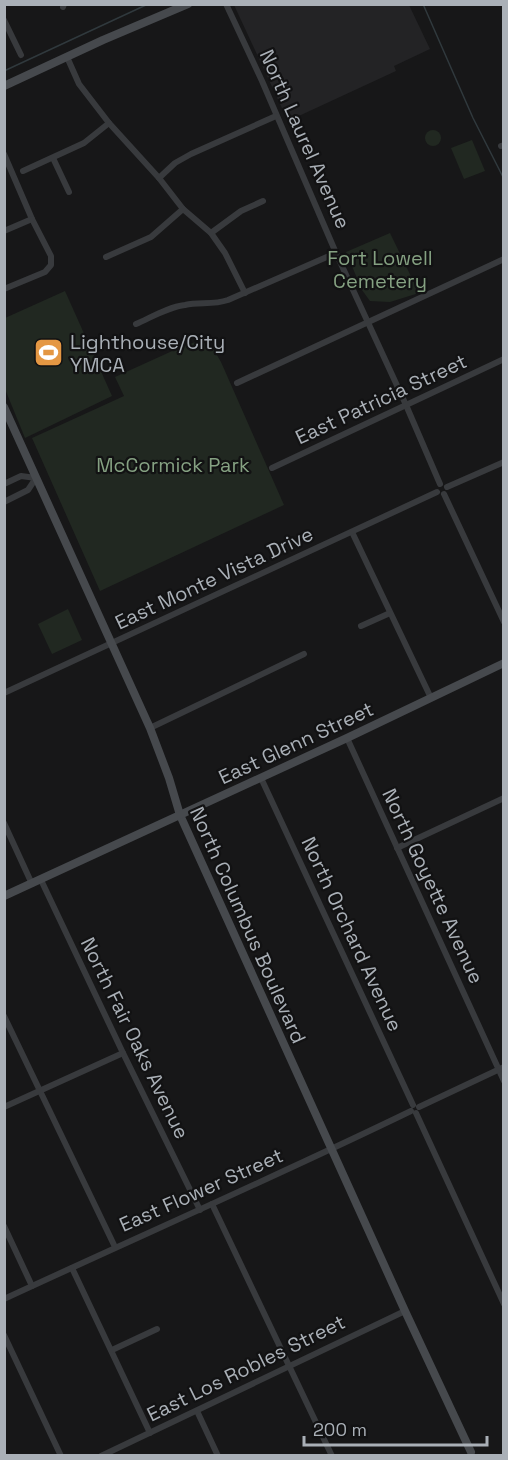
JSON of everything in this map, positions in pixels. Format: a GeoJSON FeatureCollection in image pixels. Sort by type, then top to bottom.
{"type":"FeatureCollection","features":[{"type":"Feature","properties":{"kind":"street"},"geometry":{"type":"LineString","coordinates":[[4,86],[188,4]]}},
{"type":"Feature","properties":{"kind":"street","name":"North Laurel Avenue"},"geometry":{"type":"LineString","coordinates":[[226,4],[336,253],[444,485]]}},
{"type":"Feature","properties":{"kind":"street"},"geometry":{"type":"LineString","coordinates":[[4,20],[21,55]]}},
{"type":"Feature","properties":{"kind":"street"},"geometry":{"type":"LineString","coordinates":[[67,57],[79,84],[109,123],[159,178],[183,209],[211,233],[225,253],[244,293]]}},
{"type":"Feature","properties":{"kind":"street"},"geometry":{"type":"LineString","coordinates":[[159,178],[191,154],[276,116]]}},
{"type":"Feature","properties":{"kind":"street"},"geometry":{"type":"LineString","coordinates":[[24,171],[84,143],[109,123]]}},
{"type":"Feature","properties":{"kind":"street"},"geometry":{"type":"LineString","coordinates":[[4,154],[7,167],[51,256],[51,265],[45,272],[4,290]]}},
{"type":"Feature","properties":{"kind":"street"},"geometry":{"type":"LineString","coordinates":[[52,158],[69,192]]}},
{"type":"Feature","properties":{"kind":"street"},"geometry":{"type":"LineString","coordinates":[[211,233],[241,211],[262,201]]}},
{"type":"Feature","properties":{"kind":"street"},"geometry":{"type":"LineString","coordinates":[[106,257],[151,237],[183,209]]}},
{"type":"Feature","properties":{"kind":"street"},"geometry":{"type":"LineString","coordinates":[[4,231],[32,219]]}},
{"type":"Feature","properties":{"kind":"street"},"geometry":{"type":"LineString","coordinates":[[136,324],[185,304],[220,303],[336,253]]}},
{"type":"Feature","properties":{"kind":"street"},"geometry":{"type":"LineString","coordinates":[[237,383],[504,259]]}},
{"type":"Feature","properties":{"kind":"street","name":"East Patricia Street"},"geometry":{"type":"LineString","coordinates":[[272,468],[504,359]]}},
{"type":"Feature","properties":{"kind":"street","name":"North Columbus Boulevard"},"geometry":{"type":"LineString","coordinates":[[4,407],[150,728],[180,815],[471,1452]]}},
{"type":"Feature","properties":{"kind":"street"},"geometry":{"type":"LineString","coordinates":[[504,462],[436,488],[441,493],[504,622]]}},
{"type":"Feature","properties":{"kind":"street"},"geometry":{"type":"LineString","coordinates":[[4,484],[21,476],[36,478],[28,490],[4,502]]}},
{"type":"Feature","properties":{"kind":"street","name":"East Monte Vista Drive"},"geometry":{"type":"LineString","coordinates":[[4,693],[441,493]]}},
{"type":"Feature","properties":{"kind":"street"},"geometry":{"type":"LineString","coordinates":[[352,532],[431,698]]}},
{"type":"Feature","properties":{"kind":"street"},"geometry":{"type":"LineString","coordinates":[[361,626],[390,613]]}},
{"type":"Feature","properties":{"kind":"street"},"geometry":{"type":"LineString","coordinates":[[150,728],[304,654]]}},
{"type":"Feature","properties":{"kind":"street","name":"East Glenn Street"},"geometry":{"type":"LineString","coordinates":[[4,896],[504,663]]}},
{"type":"Feature","properties":{"kind":"street","name":"North Goyette Avenue"},"geometry":{"type":"LineString","coordinates":[[347,738],[501,1068],[504,1081]]}},
{"type":"Feature","properties":{"kind":"street","name":"North Orchard Avenue"},"geometry":{"type":"LineString","coordinates":[[261,778],[504,1304]]}},
{"type":"Feature","properties":{"kind":"street"},"geometry":{"type":"LineString","coordinates":[[397,848],[504,798]]}},
{"type":"Feature","properties":{"kind":"street","name":"North Fair Oaks Avenue"},"geometry":{"type":"LineString","coordinates":[[4,823],[37,882],[200,1210]]}},
{"type":"Feature","properties":{"kind":"street"},"geometry":{"type":"LineString","coordinates":[[4,1016],[115,1247]]}},
{"type":"Feature","properties":{"kind":"street"},"geometry":{"type":"LineString","coordinates":[[4,1107],[123,1053]]}},
{"type":"Feature","properties":{"kind":"street","name":"East Flower Street"},"geometry":{"type":"LineString","coordinates":[[4,1299],[200,1210],[501,1068]]}},
{"type":"Feature","properties":{"kind":"street"},"geometry":{"type":"LineString","coordinates":[[212,1204],[332,1455]]}},
{"type":"Feature","properties":{"kind":"street"},"geometry":{"type":"LineString","coordinates":[[4,1226],[32,1286]]}},
{"type":"Feature","properties":{"kind":"street"},"geometry":{"type":"LineString","coordinates":[[72,1268],[150,1433]]}},
{"type":"Feature","properties":{"kind":"street","name":"East Los Robles Street"},"geometry":{"type":"LineString","coordinates":[[101,1455],[405,1311]]}},
{"type":"Feature","properties":{"kind":"street"},"geometry":{"type":"LineString","coordinates":[[112,1350],[157,1329]]}},
{"type":"Feature","properties":{"kind":"street"},"geometry":{"type":"LineString","coordinates":[[4,1335],[61,1455]]}},
{"type":"Feature","properties":{"kind":"street"},"geometry":{"type":"LineString","coordinates":[[197,1411],[218,1455]]}},
{"type":"Feature","properties":{"kind":"shaded area"},"geometry":{"type":"Polygon","coordinates":[[[234,5],[409,5],[430,49],[394,66],[396,71],[288,121],[234,5]]]}},
{"type":"Feature","properties":{"kind":"green space"},"geometry":{"type":"Polygon","coordinates":[[[430,130],[436,130],[441,138],[439,144],[430,146],[425,141],[425,135],[430,130]]]}},
{"type":"Feature","properties":{"kind":"green space"},"geometry":{"type":"Polygon","coordinates":[[[472,140],[485,171],[464,179],[451,148],[472,140]]]}},
{"type":"Feature","properties":{"kind":"green space","name":"Fort Lowell Cemetery"},"geometry":{"type":"Polygon","coordinates":[[[390,233],[419,293],[390,302],[370,301],[362,290],[346,252],[390,233]]]}},
{"type":"Feature","properties":{"kind":"green space","name":"Lighthouse/City YMCA"},"geometry":{"type":"Polygon","coordinates":[[[65,291],[112,396],[25,438],[5,389],[5,318],[65,291]]]}},
{"type":"Feature","properties":{"kind":"green space","name":"McCormick Park"},"geometry":{"type":"Polygon","coordinates":[[[198,341],[211,345],[221,362],[284,505],[100,591],[32,438],[124,396],[115,377],[198,341]]]}},
{"type":"Feature","properties":{"kind":"green space"},"geometry":{"type":"Polygon","coordinates":[[[68,609],[82,640],[52,654],[38,624],[68,609]]]}},
{"type":"Feature","properties":{"kind":"waterway"},"geometry":{"type":"LineString","coordinates":[[423,4],[473,118],[504,179]]}},
{"type":"Feature","properties":{"kind":"waterway"},"geometry":{"type":"LineString","coordinates":[[4,71],[146,5]]}},
{"type":"Feature","properties":{"kind":"place","name":"Lighthouse/City YMCA"},"geometry":{"type":"Point","coordinates":[49,353]}}]}
